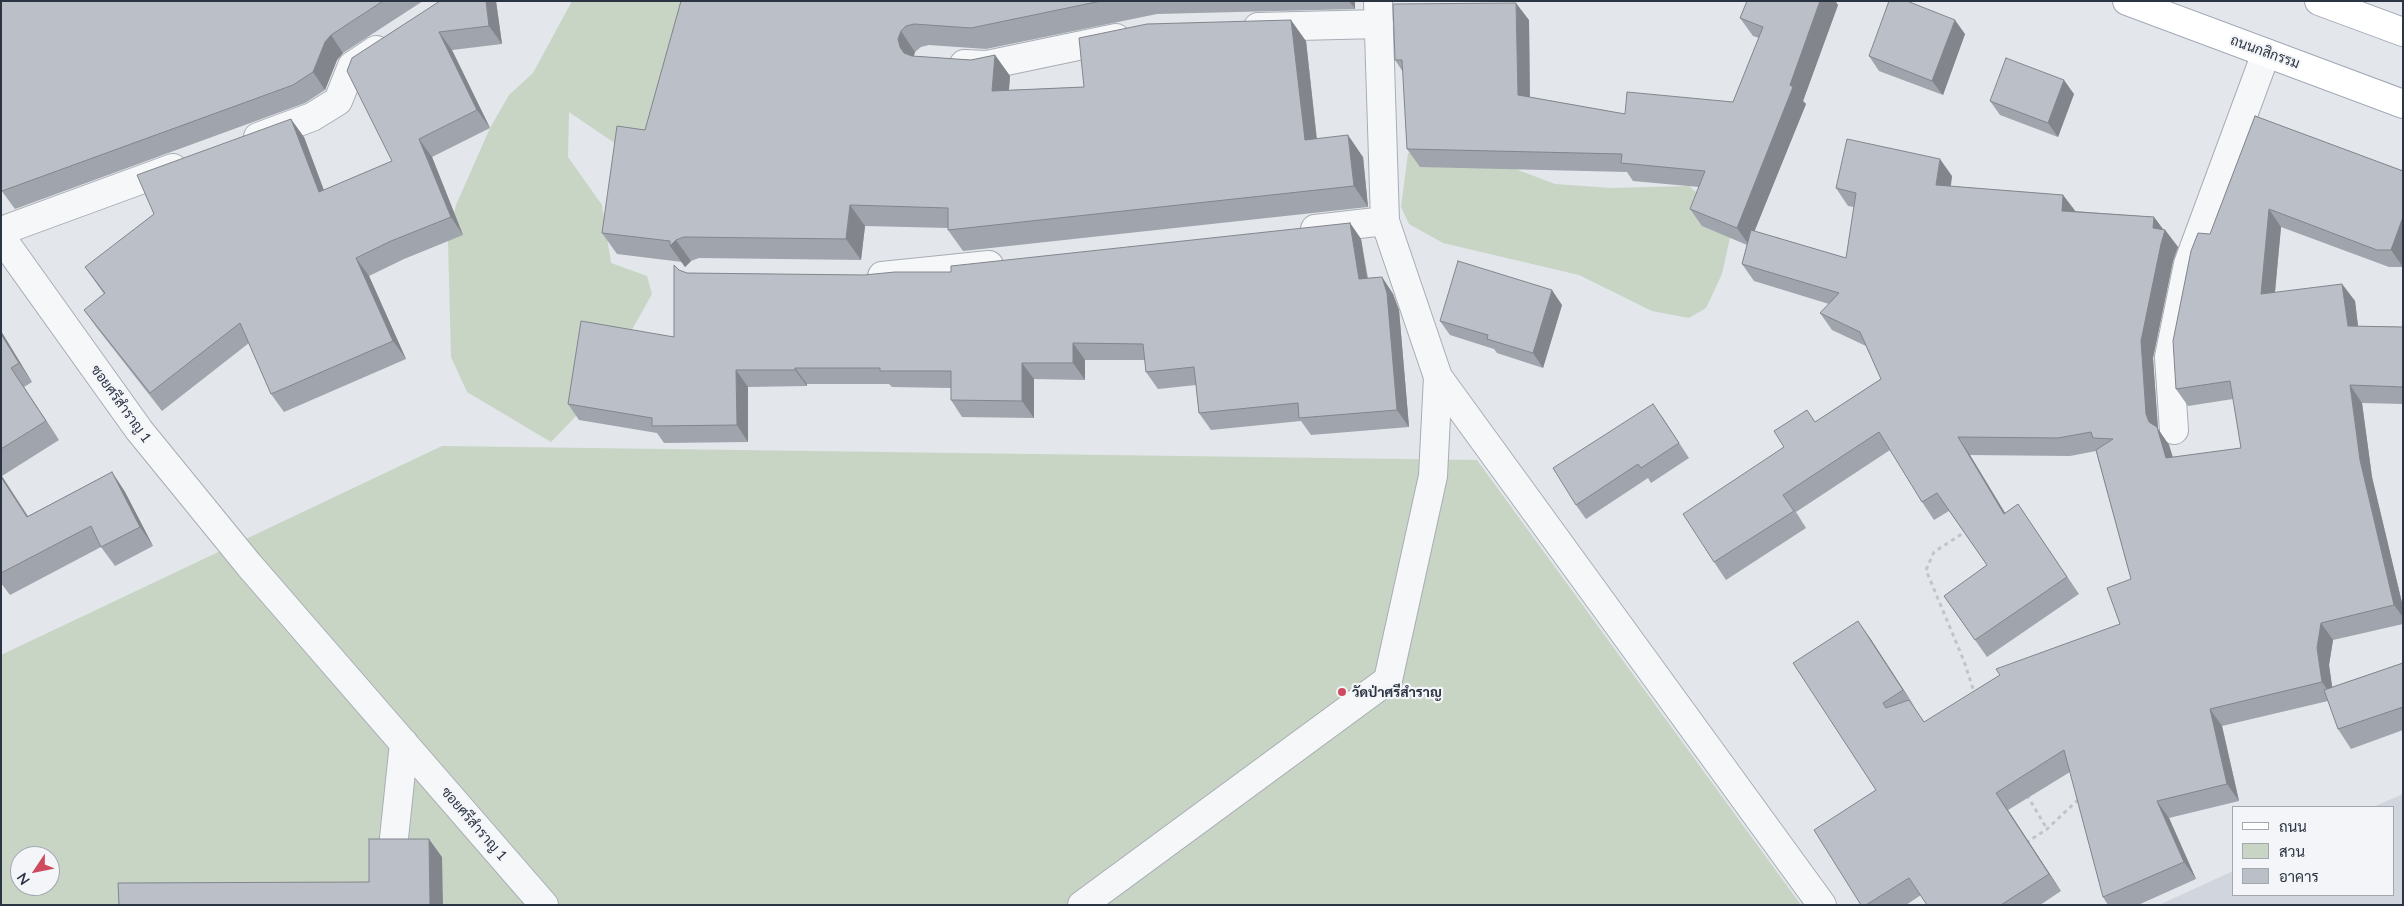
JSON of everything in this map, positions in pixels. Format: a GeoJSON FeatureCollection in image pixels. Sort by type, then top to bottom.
{"type":"FeatureCollection","features":[{"type":"Feature","properties":{"kind":"main road","name":"ถนนกสิกรรม"},"geometry":{"type":"LineString","coordinates":[[2127,1],[2403,104]]}},
{"type":"Feature","properties":{"kind":"main road"},"geometry":{"type":"LineString","coordinates":[[2319,1],[2403,32]]}},
{"type":"Feature","properties":{"kind":"street"},"geometry":{"type":"LineString","coordinates":[[1230,27],[1379,13],[1385,221],[1438,377],[1822,905]]}},
{"type":"Feature","properties":{"kind":"street"},"geometry":{"type":"LineString","coordinates":[[938,62],[987,66],[1140,33]]}},
{"type":"Feature","properties":{"kind":"street"},"geometry":{"type":"LineString","coordinates":[[239,144],[312,117],[338,101],[352,66],[394,39]]}},
{"type":"Feature","properties":{"kind":"street"},"geometry":{"type":"LineString","coordinates":[[2174,430],[2169,357],[2188,264],[2266,53]]}},
{"type":"Feature","properties":{"kind":"street"},"geometry":{"type":"LineString","coordinates":[[1,231],[193,161]]}},
{"type":"Feature","properties":{"kind":"street"},"geometry":{"type":"LineString","coordinates":[[1288,232],[1385,221]]}},
{"type":"Feature","properties":{"kind":"street","name":"ซอยศรีสำราญ 1"},"geometry":{"type":"LineString","coordinates":[[1,237],[139,430],[249,566],[544,905]]}},
{"type":"Feature","properties":{"kind":"street"},"geometry":{"type":"LineString","coordinates":[[856,276],[876,276],[1014,262]]}},
{"type":"Feature","properties":{"kind":"street"},"geometry":{"type":"LineString","coordinates":[[1082,905],[1388,680],[1433,476],[1438,377]]}},
{"type":"Feature","properties":{"kind":"street"},"geometry":{"type":"LineString","coordinates":[[394,838],[404,743]]}},
{"type":"Feature","properties":{"kind":"path"},"geometry":{"type":"LineString","coordinates":[[1970,529],[1934,552],[1926,570],[1964,661],[1978,702]]}},
{"type":"Feature","properties":{"kind":"path"},"geometry":{"type":"LineString","coordinates":[[2022,787],[2047,829]]}},
{"type":"Feature","properties":{"kind":"path"},"geometry":{"type":"LineString","coordinates":[[2022,846],[2047,829],[2079,798],[2087,794]]}},
{"type":"Feature","properties":{"kind":"shaded area"},"geometry":{"type":"Polygon","coordinates":[[[2403,794],[2403,905],[2159,905],[2232,871],[2232,896],[2394,896],[2394,806],[2375,806],[2403,794]]]}},
{"type":"Feature","properties":{"kind":"green space"},"geometry":{"type":"Polygon","coordinates":[[[572,1],[699,1],[662,160],[613,142],[569,112],[568,157],[602,205],[611,263],[647,276],[652,294],[633,328],[584,358],[577,415],[551,442],[467,392],[451,357],[448,242],[456,205],[490,128],[509,95],[533,73],[572,1]]]}},
{"type":"Feature","properties":{"kind":"green space"},"geometry":{"type":"Polygon","coordinates":[[[1446,152],[1484,157],[1555,184],[1612,188],[1689,186],[1713,206],[1724,220],[1730,238],[1722,274],[1706,308],[1689,318],[1652,311],[1579,275],[1443,243],[1409,224],[1401,207],[1408,153],[1446,152]]]}},
{"type":"Feature","properties":{"kind":"green space"},"geometry":{"type":"Polygon","coordinates":[[[442,446],[1477,460],[1801,905],[1,905],[1,655],[442,446]]]}},
{"type":"Feature","properties":{"kind":"building"},"geometry":{"type":"Polygon","coordinates":[[[1,1],[383,1],[331,35],[325,42],[313,72],[293,85],[2,191],[1,1]]]}},
{"type":"Feature","properties":{"kind":"building"},"geometry":{"type":"Polygon","coordinates":[[[440,1],[486,1],[489,26],[439,32],[477,110],[419,139],[451,217],[391,241],[356,258],[393,341],[271,394],[240,323],[150,393],[84,310],[105,293],[85,267],[154,214],[137,175],[291,119],[319,192],[392,161],[347,71],[352,58],[440,1]]]}},
{"type":"Feature","properties":{"kind":"building"},"geometry":{"type":"Polygon","coordinates":[[[681,1],[1101,1],[971,28],[914,24],[906,26],[901,31],[898,39],[900,47],[904,53],[912,56],[971,60],[995,55],[992,91],[1084,87],[1079,38],[1147,24],[1291,20],[1305,140],[1348,135],[1354,186],[948,230],[948,208],[850,205],[846,239],[684,237],[676,240],[670,246],[670,241],[602,233],[617,126],[645,130],[681,1]]]}},
{"type":"Feature","properties":{"kind":"building"},"geometry":{"type":"Polygon","coordinates":[[[1747,1],[1820,1],[1790,85],[1793,87],[1737,228],[1690,209],[1705,171],[1621,163],[1622,154],[1407,149],[1402,60],[1395,60],[1393,4],[1516,3],[1518,95],[1625,114],[1627,92],[1733,102],[1763,27],[1740,18],[1747,1]]]}},
{"type":"Feature","properties":{"kind":"building"},"geometry":{"type":"Polygon","coordinates":[[[1889,1],[1907,1],[1955,20],[1932,81],[1869,56],[1889,1]]]}},
{"type":"Feature","properties":{"kind":"building"},"geometry":{"type":"Polygon","coordinates":[[[2006,58],[2064,80],[2048,123],[1990,101],[2006,58]]]}},
{"type":"Feature","properties":{"kind":"building"},"geometry":{"type":"Polygon","coordinates":[[[2255,116],[2403,171],[2403,217],[2391,250],[2377,250],[2269,209],[2261,294],[2342,284],[2348,326],[2403,327],[2403,387],[2350,385],[2360,460],[2394,605],[2321,623],[2317,648],[2322,682],[2210,709],[2227,784],[2157,801],[2184,862],[2103,897],[2064,750],[1996,793],[2049,874],[2001,905],[1927,905],[1909,878],[1866,905],[1861,905],[1814,830],[1876,790],[1793,663],[1858,621],[1903,690],[1883,703],[1886,708],[1909,700],[1924,722],[2000,675],[1996,669],[2120,624],[2107,588],[2131,579],[2096,450],[2113,439],[2093,438],[2091,432],[2058,438],[1958,437],[2004,514],[2018,504],[2067,577],[1975,640],[1944,596],[1987,565],[1937,493],[1922,502],[1879,432],[1783,495],[1794,511],[1714,562],[1683,514],[1784,447],[1774,431],[1807,410],[1815,422],[1881,379],[1860,332],[1820,313],[1839,293],[1742,264],[1751,230],[1846,258],[1856,193],[1836,188],[1847,139],[1940,159],[1936,185],[2063,195],[2062,211],[2154,217],[2153,228],[2165,230],[2141,341],[2146,414],[2149,422],[2157,427],[2166,458],[2241,448],[2230,381],[2176,389],[2173,341],[2191,251],[2198,233],[2210,234],[2255,116]]]}},
{"type":"Feature","properties":{"kind":"building"},"geometry":{"type":"Polygon","coordinates":[[[1350,223],[1359,279],[1382,277],[1387,293],[1397,410],[1299,418],[1298,403],[1199,413],[1194,367],[1146,372],[1143,344],[1073,343],[1073,363],[1022,363],[1022,401],[951,400],[951,371],[880,371],[880,368],[795,368],[795,370],[736,370],[737,425],[652,426],[652,418],[568,404],[581,321],[674,337],[674,265],[679,270],[687,273],[864,275],[895,272],[951,272],[951,266],[1350,223]]]}},
{"type":"Feature","properties":{"kind":"building"},"geometry":{"type":"Polygon","coordinates":[[[1458,261],[1552,290],[1533,353],[1487,339],[1488,335],[1440,321],[1458,261]]]}},
{"type":"Feature","properties":{"kind":"building"},"geometry":{"type":"Polygon","coordinates":[[[1,334],[19,363],[11,368],[46,421],[1,449],[1,334]]]}},
{"type":"Feature","properties":{"kind":"building"},"geometry":{"type":"Polygon","coordinates":[[[1653,404],[1679,443],[1641,468],[1638,464],[1576,505],[1553,468],[1653,404]]]}},
{"type":"Feature","properties":{"kind":"building"},"geometry":{"type":"Polygon","coordinates":[[[112,472],[140,527],[101,547],[91,526],[1,573],[1,477],[27,517],[112,472]]]}},
{"type":"Feature","properties":{"kind":"building"},"geometry":{"type":"Polygon","coordinates":[[[2403,663],[2403,707],[2338,729],[2324,690],[2403,663]]]}},
{"type":"Feature","properties":{"kind":"building"},"geometry":{"type":"Polygon","coordinates":[[[369,839],[429,839],[430,905],[119,905],[118,883],[369,882],[369,839]]]}},
{"type":"Feature","properties":{"kind":"place","name":"วัดป่าศรีสำราญ"},"geometry":{"type":"Point","coordinates":[1342,692]}}]}
